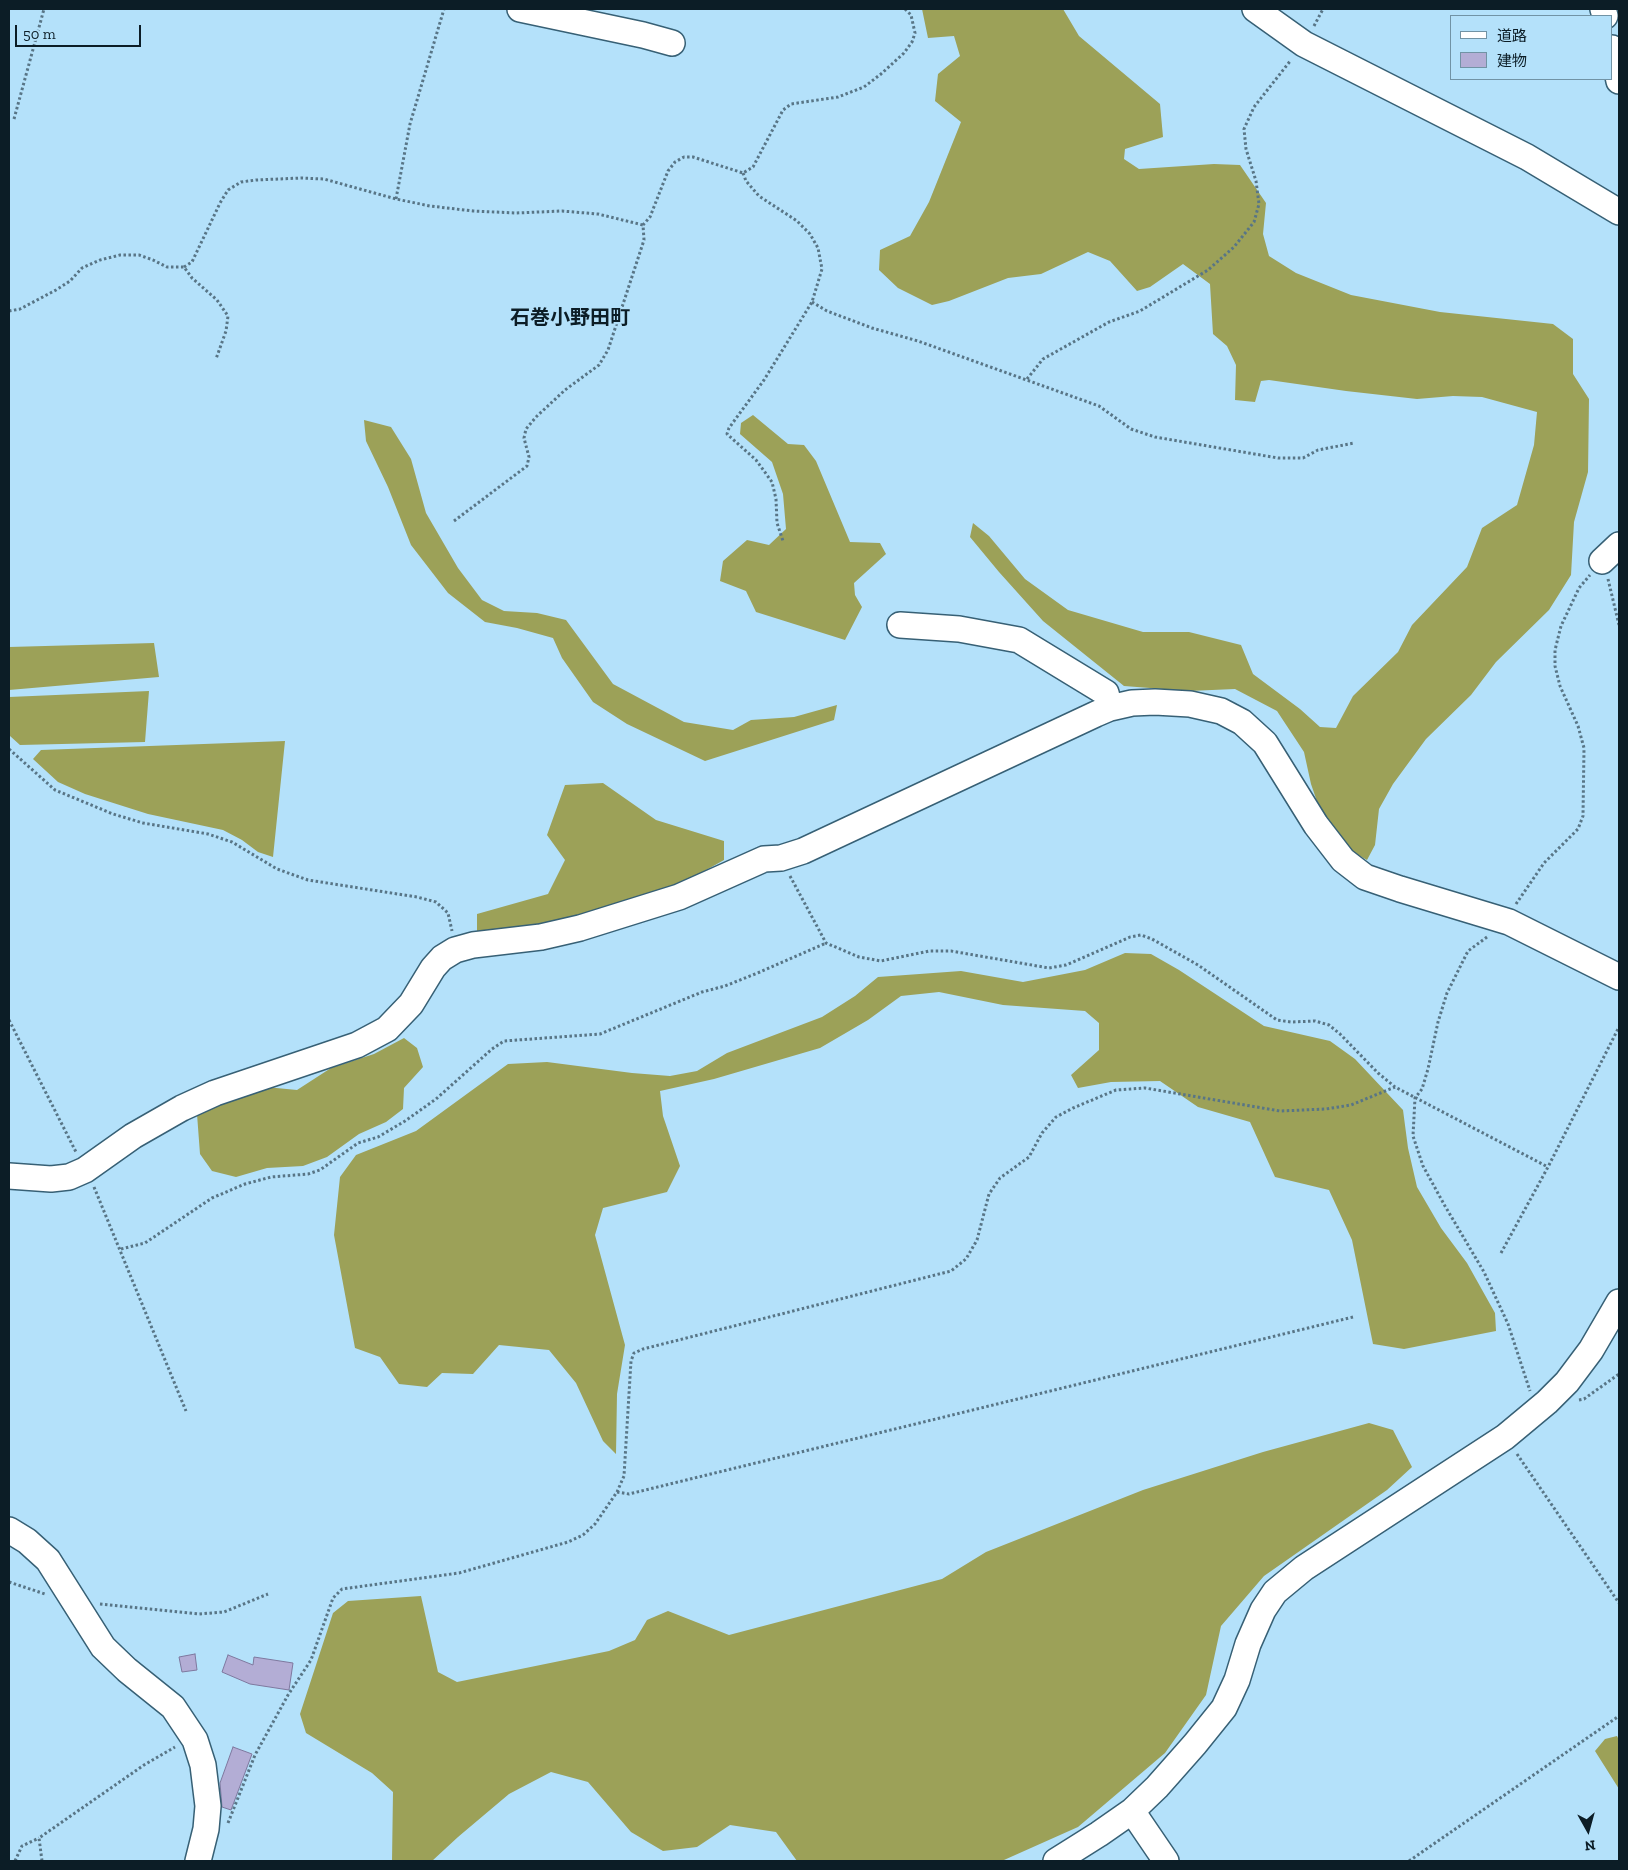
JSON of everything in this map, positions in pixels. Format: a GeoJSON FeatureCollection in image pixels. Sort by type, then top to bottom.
{"type":"FeatureCollection","features":[{"type":"Feature","properties":{"kind":"street"},"geometry":{"type":"LineString","coordinates":[[520,9],[672,43]]}},
{"type":"Feature","properties":{"kind":"street"},"geometry":{"type":"LineString","coordinates":[[1255,9],[1304,44],[1527,157],[1619,212]]}},
{"type":"Feature","properties":{"kind":"street"},"geometry":{"type":"LineString","coordinates":[[1613,53],[1619,81]]}},
{"type":"Feature","properties":{"kind":"street"},"geometry":{"type":"LineString","coordinates":[[900,625],[959,629],[1019,640],[1106,693],[1110,708]]}},
{"type":"Feature","properties":{"kind":"street"},"geometry":{"type":"LineString","coordinates":[[9,1176],[51,1179],[69,1177],[85,1170],[133,1136],[182,1108],[215,1093],[357,1045],[387,1029],[411,1004],[433,968],[442,958],[455,950],[473,945],[541,938],[580,928],[679,896],[764,859],[781,858],[803,851],[1110,708],[1132,703],[1190,704],[1221,711],[1242,722],[1265,743],[1316,825],[1343,860],[1365,877],[1509,922],[1619,977]]}},
{"type":"Feature","properties":{"kind":"street"},"geometry":{"type":"LineString","coordinates":[[1056,1861],[1099,1834],[1132,1810],[1157,1787],[1189,1752],[1224,1708],[1263,1610],[1275,1592],[1304,1568],[1505,1437],[1547,1402],[1567,1382],[1591,1350],[1619,1302]]}},
{"type":"Feature","properties":{"kind":"street"},"geometry":{"type":"LineString","coordinates":[[9,1530],[27,1541],[48,1560],[103,1647],[127,1670],[173,1706],[194,1740],[203,1765],[208,1806],[206,1829],[198,1861]]}},
{"type":"Feature","properties":{"kind":"street"},"geometry":{"type":"LineString","coordinates":[[1132,1810],[1166,1861]]}},
{"type":"Feature","properties":{"kind":"path"},"geometry":{"type":"LineString","coordinates":[[14,119],[44,9]]}},
{"type":"Feature","properties":{"kind":"path"},"geometry":{"type":"LineString","coordinates":[[396,199],[410,124],[444,9]]}},
{"type":"Feature","properties":{"kind":"path"},"geometry":{"type":"LineString","coordinates":[[454,521],[527,466],[529,456],[524,438],[526,430],[536,417],[565,390],[599,365],[608,350],[644,240],[643,225],[650,217],[668,171],[675,162],[684,157],[693,157],[743,173],[753,167],[783,110],[791,104],[838,96],[864,87],[904,53],[912,42],[915,33],[911,15],[905,9]]}},
{"type":"Feature","properties":{"kind":"path"},"geometry":{"type":"LineString","coordinates":[[1027,379],[1043,360],[1109,322],[1140,311],[1208,270],[1234,247],[1254,222],[1259,204],[1256,181],[1246,149],[1244,129],[1254,107],[1304,44],[1323,9]]}},
{"type":"Feature","properties":{"kind":"path"},"geometry":{"type":"LineString","coordinates":[[743,173],[746,181],[759,196],[797,221],[810,234],[818,248],[822,269],[812,302],[764,380],[729,428],[727,434],[756,460],[772,482],[776,499],[777,523],[783,541]]}},
{"type":"Feature","properties":{"kind":"path"},"geometry":{"type":"LineString","coordinates":[[9,311],[20,309],[56,290],[70,281],[82,268],[120,254],[139,255],[167,267],[184,267],[192,262],[228,190],[241,182],[301,178],[324,179],[396,199],[430,206],[473,211],[516,213],[562,211],[598,214],[643,225]]}},
{"type":"Feature","properties":{"kind":"path"},"geometry":{"type":"LineString","coordinates":[[184,267],[192,278],[217,300],[228,316],[226,331],[216,359]]}},
{"type":"Feature","properties":{"kind":"path"},"geometry":{"type":"LineString","coordinates":[[812,302],[828,311],[872,328],[918,341],[1099,406],[1131,429],[1156,437],[1278,458],[1303,458],[1318,450],[1354,443]]}},
{"type":"Feature","properties":{"kind":"path"},"geometry":{"type":"LineString","coordinates":[[1610,553],[1605,567],[1619,625]]}},
{"type":"Feature","properties":{"kind":"path"},"geometry":{"type":"LineString","coordinates":[[1610,553],[1579,588],[1561,626],[1555,650],[1555,666],[1560,686],[1578,726],[1584,748],[1583,816],[1578,829],[1571,838],[1544,864],[1533,878],[1504,928],[1485,938],[1468,952],[1446,992],[1428,1069],[1422,1089],[1415,1098],[1413,1136],[1423,1166],[1444,1206],[1484,1272],[1508,1324],[1529,1390],[1547,1402],[1562,1404],[1584,1399],[1619,1374]]}},
{"type":"Feature","properties":{"kind":"path"},"geometry":{"type":"LineString","coordinates":[[9,750],[55,790],[114,814],[143,823],[208,834],[232,842],[276,869],[308,880],[417,897],[436,902],[448,913],[455,950]]}},
{"type":"Feature","properties":{"kind":"path"},"geometry":{"type":"LineString","coordinates":[[781,858],[826,943],[859,957],[881,961],[929,951],[951,951],[1049,968],[1066,965],[1130,937],[1141,935],[1152,939],[1198,964],[1277,1020],[1291,1022],[1315,1021],[1329,1025],[1395,1087],[1548,1167]]}},
{"type":"Feature","properties":{"kind":"path"},"geometry":{"type":"LineString","coordinates":[[120,1249],[146,1243],[212,1198],[245,1184],[271,1176],[308,1174],[320,1170],[358,1143],[378,1137],[405,1121],[436,1098],[492,1049],[504,1041],[600,1034],[694,995],[725,986],[760,972],[826,943]]}},
{"type":"Feature","properties":{"kind":"path"},"geometry":{"type":"LineString","coordinates":[[9,1020],[101,1200],[186,1411]]}},
{"type":"Feature","properties":{"kind":"path"},"geometry":{"type":"LineString","coordinates":[[1501,1252],[1548,1167],[1619,1027]]}},
{"type":"Feature","properties":{"kind":"path"},"geometry":{"type":"LineString","coordinates":[[228,1826],[255,1755],[288,1695],[311,1660],[333,1598],[342,1588],[458,1572],[568,1542],[582,1535],[595,1524],[617,1492],[624,1476],[631,1361],[634,1353],[643,1349],[951,1271],[966,1258],[976,1240],[989,1194],[1000,1178],[1029,1157],[1042,1133],[1056,1117],[1116,1090],[1138,1088],[1280,1111],[1326,1110],[1351,1105],[1395,1087]]}},
{"type":"Feature","properties":{"kind":"path"},"geometry":{"type":"LineString","coordinates":[[617,1492],[629,1494],[1353,1317]]}},
{"type":"Feature","properties":{"kind":"path"},"geometry":{"type":"LineString","coordinates":[[1505,1437],[1619,1603]]}},
{"type":"Feature","properties":{"kind":"path"},"geometry":{"type":"LineString","coordinates":[[9,1582],[47,1595],[75,1601],[199,1614],[224,1612],[268,1594]]}},
{"type":"Feature","properties":{"kind":"path"},"geometry":{"type":"LineString","coordinates":[[1409,1861],[1619,1716]]}},
{"type":"Feature","properties":{"kind":"path"},"geometry":{"type":"LineString","coordinates":[[15,1861],[22,1846],[39,1838],[144,1765],[178,1745],[194,1740]]}},
{"type":"Feature","properties":{"kind":"path"},"geometry":{"type":"LineString","coordinates":[[39,1838],[42,1861]]}},
{"type":"Feature","properties":{"kind":"green space"},"geometry":{"type":"Polygon","coordinates":[[[922,9],[1063,9],[1079,36],[1160,104],[1163,137],[1125,149],[1124,159],[1139,169],[1214,164],[1240,165],[1266,203],[1263,234],[1269,256],[1296,273],[1351,295],[1440,312],[1553,324],[1573,339],[1573,374],[1589,399],[1588,472],[1574,522],[1571,575],[1549,610],[1496,662],[1471,695],[1426,739],[1393,784],[1379,809],[1375,845],[1367,860],[1351,851],[1322,816],[1311,784],[1304,752],[1277,711],[1235,689],[1189,691],[1124,686],[1043,621],[970,537],[973,523],[989,536],[1025,579],[1068,610],[1143,632],[1189,632],[1241,645],[1253,674],[1300,709],[1320,727],[1336,728],[1353,696],[1398,652],[1412,625],[1467,567],[1482,528],[1517,505],[1534,445],[1537,412],[1482,397],[1453,396],[1417,399],[1269,380],[1261,381],[1255,402],[1235,400],[1236,365],[1227,346],[1213,334],[1210,284],[1183,264],[1150,287],[1137,291],[1110,261],[1088,252],[1041,274],[1008,278],[949,301],[932,305],[898,288],[879,270],[880,250],[910,236],[929,202],[961,122],[935,101],[938,74],[960,56],[954,36],[928,38],[922,9]]]}},
{"type":"Feature","properties":{"kind":"green space"},"geometry":{"type":"Polygon","coordinates":[[[753,415],[788,444],[804,445],[816,461],[850,542],[880,543],[886,554],[854,583],[855,595],[862,607],[845,640],[756,612],[746,591],[720,581],[723,561],[747,540],[769,545],[786,529],[783,494],[772,462],[740,434],[741,423],[753,415]]]}},
{"type":"Feature","properties":{"kind":"green space"},"geometry":{"type":"Polygon","coordinates":[[[364,420],[391,427],[411,459],[426,513],[458,568],[482,600],[504,611],[537,613],[566,620],[613,684],[684,722],[733,730],[751,720],[794,717],[837,705],[834,720],[705,761],[627,724],[593,702],[562,658],[553,638],[485,622],[448,593],[411,545],[388,487],[366,441],[364,420]]]}},
{"type":"Feature","properties":{"kind":"green space"},"geometry":{"type":"Polygon","coordinates":[[[154,643],[159,677],[9,690],[9,647],[154,643]]]}},
{"type":"Feature","properties":{"kind":"green space"},"geometry":{"type":"Polygon","coordinates":[[[149,691],[145,742],[20,745],[10,736],[9,697],[149,691]]]}},
{"type":"Feature","properties":{"kind":"green space"},"geometry":{"type":"Polygon","coordinates":[[[285,741],[273,857],[258,852],[242,840],[223,830],[148,814],[85,794],[58,782],[33,759],[41,750],[285,741]]]}},
{"type":"Feature","properties":{"kind":"green space"},"geometry":{"type":"Polygon","coordinates":[[[603,783],[656,820],[724,841],[724,860],[656,898],[567,921],[477,931],[477,914],[548,894],[565,860],[547,835],[565,785],[603,783]]]}},
{"type":"Feature","properties":{"kind":"green space"},"geometry":{"type":"Polygon","coordinates":[[[1125,953],[1151,954],[1179,970],[1264,1026],[1330,1041],[1355,1059],[1403,1110],[1408,1148],[1417,1187],[1441,1228],[1467,1263],[1495,1313],[1496,1331],[1404,1349],[1373,1344],[1352,1240],[1329,1190],[1275,1177],[1250,1122],[1198,1107],[1160,1081],[1111,1082],[1078,1088],[1071,1075],[1099,1050],[1099,1023],[1085,1011],[1003,1005],[939,992],[901,996],[868,1020],[820,1048],[714,1079],[660,1091],[663,1116],[680,1166],[667,1192],[603,1208],[595,1235],[625,1345],[617,1394],[616,1454],[603,1441],[576,1383],[549,1350],[499,1345],[473,1374],[442,1373],[427,1387],[399,1384],[380,1357],[355,1348],[334,1235],[340,1177],[356,1155],[416,1131],[508,1064],[547,1062],[670,1076],[697,1071],[727,1053],[822,1017],[855,996],[878,977],[961,971],[1023,982],[1085,970],[1125,953]]]}},
{"type":"Feature","properties":{"kind":"green space"},"geometry":{"type":"Polygon","coordinates":[[[404,1038],[417,1048],[423,1067],[404,1088],[403,1109],[386,1122],[359,1134],[327,1157],[303,1166],[267,1168],[236,1177],[212,1171],[200,1154],[197,1114],[224,1097],[266,1087],[297,1090],[331,1068],[374,1054],[404,1038]]]}},
{"type":"Feature","properties":{"kind":"green space"},"geometry":{"type":"Polygon","coordinates":[[[1369,1423],[1393,1430],[1412,1467],[1387,1490],[1264,1576],[1221,1626],[1206,1695],[1165,1753],[1078,1827],[1004,1860],[797,1861],[776,1832],[730,1825],[697,1847],[663,1851],[631,1832],[588,1782],[551,1772],[509,1794],[432,1861],[392,1861],[393,1792],[372,1773],[306,1733],[300,1714],[333,1613],[348,1601],[421,1596],[438,1672],[457,1682],[609,1651],[635,1640],[647,1620],[668,1611],[729,1635],[942,1579],[986,1552],[1143,1490],[1263,1452],[1369,1423]]]}},
{"type":"Feature","properties":{"kind":"green space"},"geometry":{"type":"Polygon","coordinates":[[[1617,1736],[1619,1740],[1619,1789],[1595,1751],[1605,1739],[1617,1736]]]}},
{"type":"Feature","properties":{"kind":"building"},"geometry":{"type":"Polygon","coordinates":[[[195,1654],[197,1670],[182,1672],[179,1657],[195,1654]]]}},
{"type":"Feature","properties":{"kind":"building"},"geometry":{"type":"Polygon","coordinates":[[[228,1655],[253,1665],[254,1657],[293,1663],[289,1690],[250,1684],[222,1672],[228,1655]]]}},
{"type":"Feature","properties":{"kind":"building"},"geometry":{"type":"Polygon","coordinates":[[[233,1747],[252,1754],[231,1810],[222,1807],[220,1783],[233,1747]]]}},
{"type":"Feature","properties":{"kind":"district","name":"石巻小野田町"},"geometry":{"type":"Point","coordinates":[570,318]}}]}
